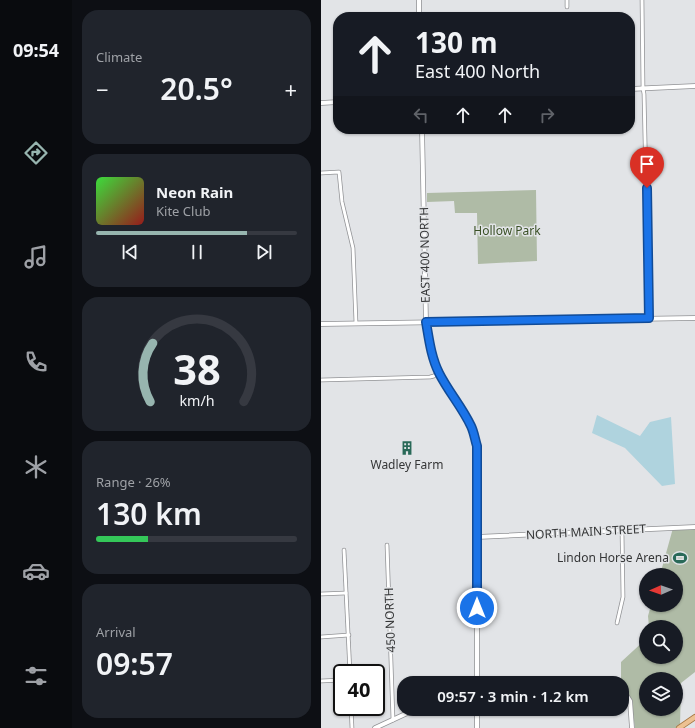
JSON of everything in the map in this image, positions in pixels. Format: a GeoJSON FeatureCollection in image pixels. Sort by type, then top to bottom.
{"type":"FeatureCollection","features":[{"type":"Feature","properties":{"kind":"main road"},"geometry":{"type":"LineString","coordinates":[[679,728],[695,717]]}},
{"type":"Feature","properties":{"kind":"street"},"geometry":{"type":"LineString","coordinates":[[419,0],[419,12]]}},
{"type":"Feature","properties":{"kind":"street"},"geometry":{"type":"LineString","coordinates":[[567,0],[567,7]]}},
{"type":"Feature","properties":{"kind":"street"},"geometry":{"type":"LineString","coordinates":[[642,0],[649,318]]}},
{"type":"Feature","properties":{"kind":"street"},"geometry":{"type":"LineString","coordinates":[[635,89],[695,86]]}},
{"type":"Feature","properties":{"kind":"street"},"geometry":{"type":"LineString","coordinates":[[321,103],[333,102]]}},
{"type":"Feature","properties":{"kind":"street","name":"EAST 400 NORTH"},"geometry":{"type":"LineString","coordinates":[[422,134],[426,322],[438,372],[472,427],[477,446],[477,676]]}},
{"type":"Feature","properties":{"kind":"street"},"geometry":{"type":"LineString","coordinates":[[321,173],[339,172],[342,202],[353,248],[356,323]]}},
{"type":"Feature","properties":{"kind":"street"},"geometry":{"type":"LineString","coordinates":[[321,324],[695,318]]}},
{"type":"Feature","properties":{"kind":"street"},"geometry":{"type":"LineString","coordinates":[[321,380],[430,377],[438,372]]}},
{"type":"Feature","properties":{"kind":"street","name":"NORTH MAIN STREET"},"geometry":{"type":"LineString","coordinates":[[477,537],[695,528]]}},
{"type":"Feature","properties":{"kind":"street"},"geometry":{"type":"LineString","coordinates":[[617,623],[623,597],[622,531]]}},
{"type":"Feature","properties":{"kind":"street","name":"450 NORTH"},"geometry":{"type":"LineString","coordinates":[[387,544],[393,720]]}},
{"type":"Feature","properties":{"kind":"street"},"geometry":{"type":"LineString","coordinates":[[344,550],[350,664]]}},
{"type":"Feature","properties":{"kind":"street"},"geometry":{"type":"LineString","coordinates":[[321,594],[346,593]]}},
{"type":"Feature","properties":{"kind":"street"},"geometry":{"type":"LineString","coordinates":[[321,636],[349,635]]}},
{"type":"Feature","properties":{"kind":"street"},"geometry":{"type":"LineString","coordinates":[[321,681],[333,680]]}},
{"type":"Feature","properties":{"kind":"street"},"geometry":{"type":"LineString","coordinates":[[629,698],[632,728]]}},
{"type":"Feature","properties":{"kind":"street"},"geometry":{"type":"LineString","coordinates":[[351,716],[352,728]]}},
{"type":"Feature","properties":{"kind":"street"},"geometry":{"type":"LineString","coordinates":[[375,728],[401,716]]}},
{"type":"Feature","properties":{"kind":"street"},"geometry":{"type":"LineString","coordinates":[[477,716],[477,728]]}},
{"type":"Feature","properties":{"kind":"green space","name":"Hollow Park"},"geometry":{"type":"Polygon","coordinates":[[[536,190],[537,261],[478,264],[477,213],[455,213],[454,201],[427,202],[427,193],[536,190]]]}},
{"type":"Feature","properties":{"kind":"green space"},"geometry":{"type":"Polygon","coordinates":[[[695,527],[695,672],[683,681],[683,672],[639,672],[639,716],[680,716],[680,727],[635,728],[631,699],[629,696],[629,676],[621,676],[621,662],[639,645],[639,664],[683,664],[683,620],[648,620],[649,612],[683,612],[683,568],[662,568],[673,528],[695,527]]]}},
{"type":"Feature","properties":{"kind":"water"},"geometry":{"type":"Polygon","coordinates":[[[597,415],[640,436],[650,422],[671,417],[675,484],[662,486],[625,448],[592,433],[597,415]]]}},
{"type":"Feature","properties":{"kind":"place","name":"Wadley Farm"},"geometry":{"type":"Point","coordinates":[407,448]}},
{"type":"Feature","properties":{"kind":"place","name":"Lindon Horse Arena"},"geometry":{"type":"Point","coordinates":[680,558]}},
{"type":"Feature","properties":{"kind":"route"},"geometry":{"type":"LineString","coordinates":[[477,608],[477,446],[472,427],[438,372],[426,322],[609,320],[649,318],[647,188]]}}]}
